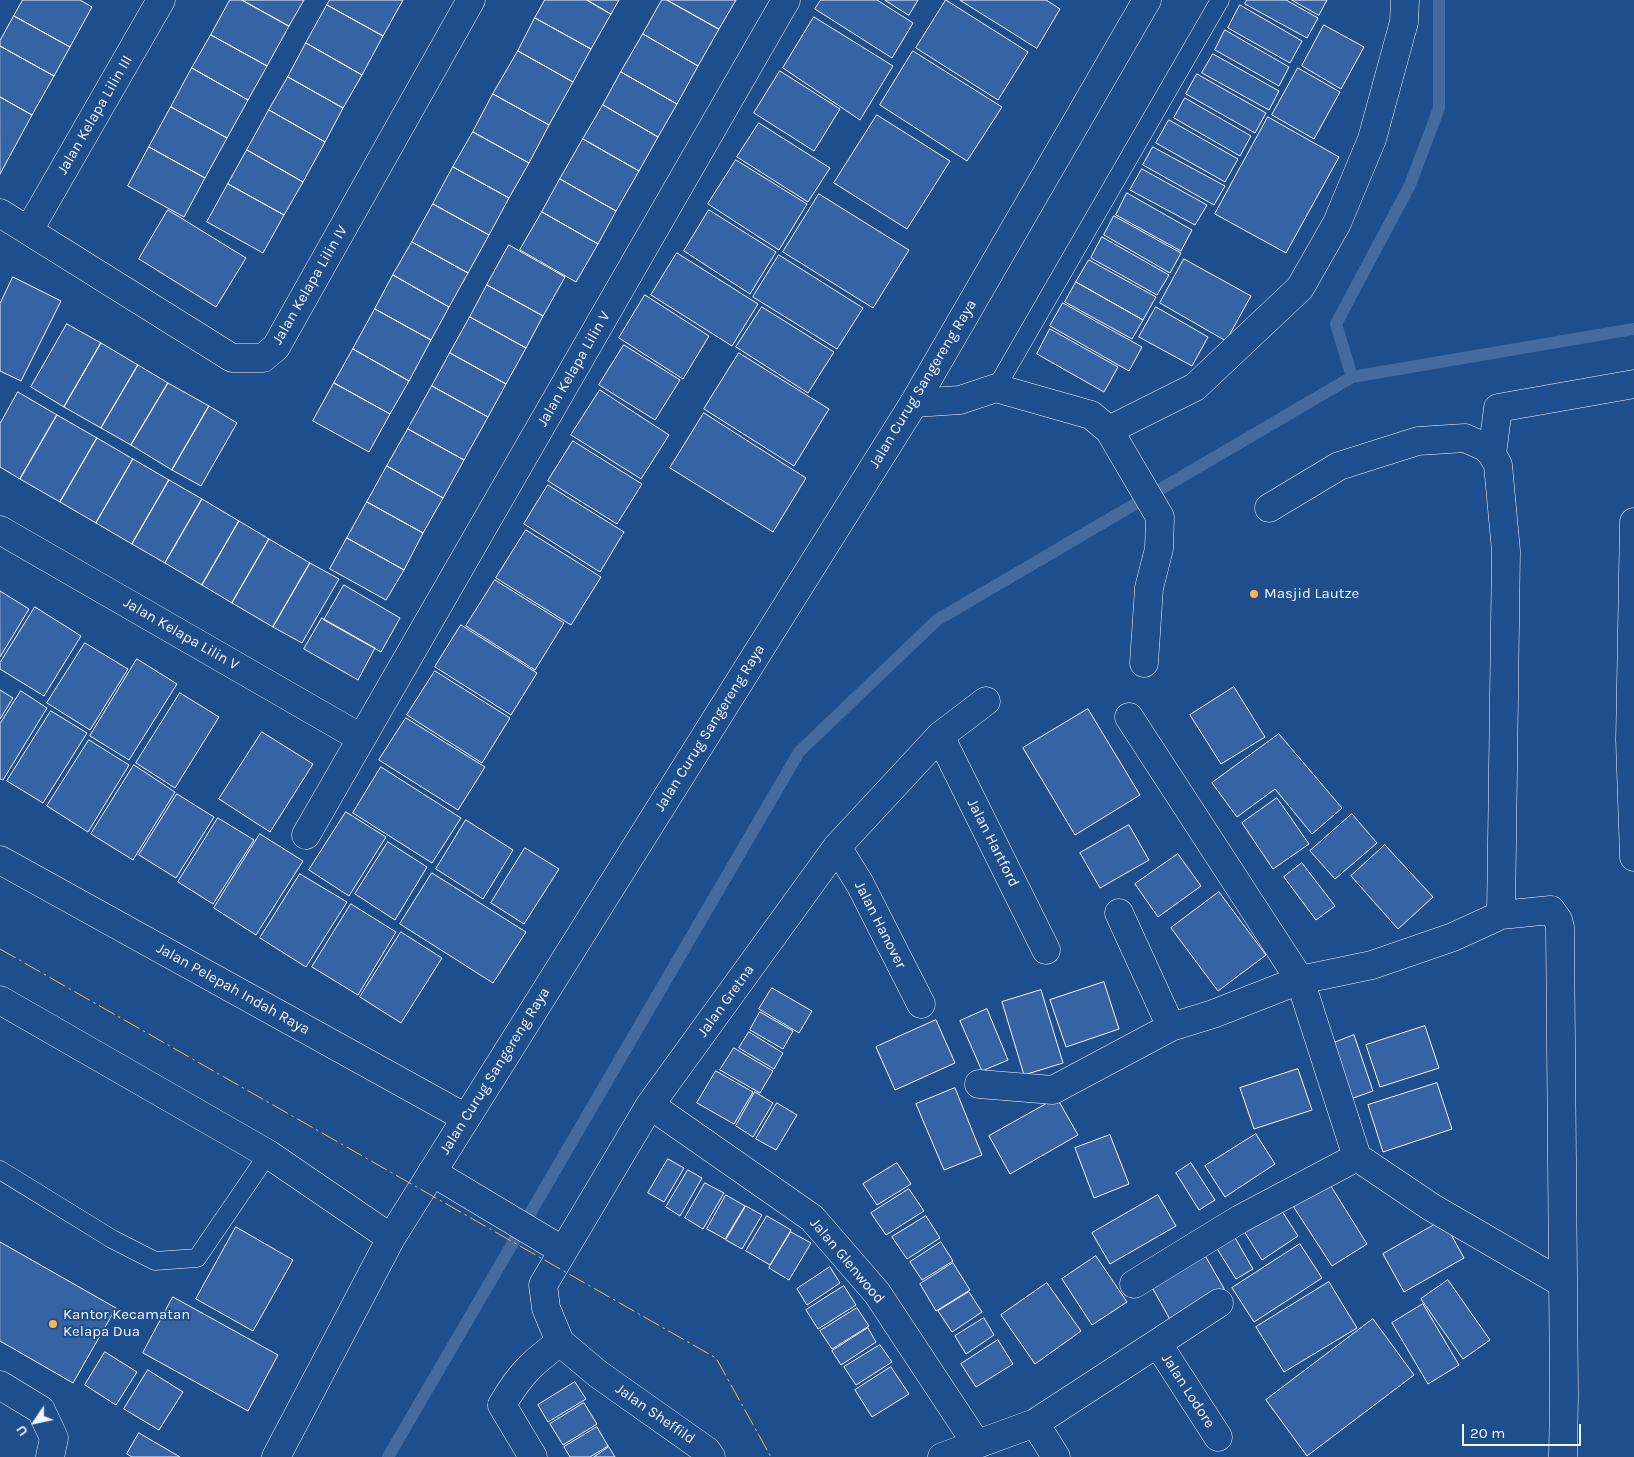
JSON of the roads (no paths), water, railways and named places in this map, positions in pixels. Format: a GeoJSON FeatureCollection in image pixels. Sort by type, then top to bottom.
{"type":"FeatureCollection","features":[{"type":"Feature","properties":{"kind":"street","name":"Jalan Kelapa Lilin III"},"geometry":{"type":"LineString","coordinates":[[29,230],[161,0]]}},
{"type":"Feature","properties":{"kind":"street","name":"Jalan Kelapa Lilin IV"},"geometry":{"type":"LineString","coordinates":[[0,214],[29,230],[232,358],[263,358],[276,347],[471,0]]}},
{"type":"Feature","properties":{"kind":"street","name":"Jalan Kelapa Lilin V"},"geometry":{"type":"LineString","coordinates":[[306,835],[786,0]]}},
{"type":"Feature","properties":{"kind":"street","name":"Jalan Curug Sangereng Raya"},"geometry":{"type":"LineString","coordinates":[[276,1457],[391,1238],[443,1179],[466,1118],[914,403],[1147,0]]}},
{"type":"Feature","properties":{"kind":"street"},"geometry":{"type":"LineString","coordinates":[[1109,430],[1196,387],[1300,288],[1337,223],[1372,139],[1404,22],[1405,0]]}},
{"type":"Feature","properties":{"kind":"street"},"geometry":{"type":"LineString","coordinates":[[1492,454],[1498,408],[1634,384]]}},
{"type":"Feature","properties":{"kind":"street"},"geometry":{"type":"LineString","coordinates":[[914,403],[960,400],[996,388],[1091,415],[1109,430],[1129,461],[1160,517],[1159,548],[1149,588],[1144,663]]}},
{"type":"Feature","properties":{"kind":"street"},"geometry":{"type":"LineString","coordinates":[[1270,508],[1339,466],[1418,441],[1464,438],[1485,447],[1492,454],[1498,465],[1506,551],[1501,914]]}},
{"type":"Feature","properties":{"kind":"street"},"geometry":{"type":"LineString","coordinates":[[1634,522],[1632,740],[1634,857]]}},
{"type":"Feature","properties":{"kind":"street","name":"Jalan Kelapa Lilin V"},"geometry":{"type":"LineString","coordinates":[[0,530],[361,738]]}},
{"type":"Feature","properties":{"kind":"street","name":"Jalan Gretna"},"geometry":{"type":"LineString","coordinates":[[560,1342],[546,1308],[543,1285],[562,1250],[650,1106],[837,847],[940,736],[986,701]]}},
{"type":"Feature","properties":{"kind":"street"},"geometry":{"type":"LineString","coordinates":[[1129,716],[1300,980],[1357,1157],[1431,1207],[1562,1282]]}},
{"type":"Feature","properties":{"kind":"street","name":"Jalan Hartford"},"geometry":{"type":"LineString","coordinates":[[940,736],[1046,950]]}},
{"type":"Feature","properties":{"kind":"street","name":"Jalan Hanover"},"geometry":{"type":"LineString","coordinates":[[837,847],[860,884],[921,1004]]}},
{"type":"Feature","properties":{"kind":"street","name":"Jalan Pelepah Indah Raya"},"geometry":{"type":"LineString","coordinates":[[0,860],[466,1118]]}},
{"type":"Feature","properties":{"kind":"street"},"geometry":{"type":"LineString","coordinates":[[979,1084],[1053,1090],[1171,1027],[1213,1014],[1300,980],[1372,965],[1453,937],[1501,914],[1551,910],[1558,920],[1560,927],[1563,1457]]}},
{"type":"Feature","properties":{"kind":"street"},"geometry":{"type":"LineString","coordinates":[[1120,913],[1171,1027]]}},
{"type":"Feature","properties":{"kind":"street"},"geometry":{"type":"LineString","coordinates":[[0,1000],[268,1154],[391,1238]]}},
{"type":"Feature","properties":{"kind":"street","name":"Jalan Glenwood"},"geometry":{"type":"LineString","coordinates":[[650,1106],[812,1218],[877,1293],[976,1443]]}},
{"type":"Feature","properties":{"kind":"street"},"geometry":{"type":"LineString","coordinates":[[1134,1284],[1240,1218],[1357,1157]]}},
{"type":"Feature","properties":{"kind":"street"},"geometry":{"type":"LineString","coordinates":[[443,1179],[530,1233],[562,1250]]}},
{"type":"Feature","properties":{"kind":"street"},"geometry":{"type":"LineString","coordinates":[[942,1457],[1035,1423],[1218,1303]]}},
{"type":"Feature","properties":{"kind":"street"},"geometry":{"type":"LineString","coordinates":[[533,1457],[502,1405],[530,1364],[560,1342]]}},
{"type":"Feature","properties":{"kind":"street","name":"Jalan Sheffild"},"geometry":{"type":"LineString","coordinates":[[560,1342],[598,1374],[707,1451],[711,1457]]}},
{"type":"Feature","properties":{"kind":"street","name":"Jalan Lodore"},"geometry":{"type":"LineString","coordinates":[[1158,1344],[1218,1437]]}},
{"type":"Feature","properties":{"kind":"street"},"geometry":{"type":"LineString","coordinates":[[0,1385],[40,1410],[54,1438],[50,1457]]}},
{"type":"Feature","properties":{"kind":"street"},"geometry":{"type":"LineString","coordinates":[[1035,1423],[1056,1457]]}},
{"type":"Feature","properties":{"kind":"lane"},"geometry":{"type":"LineString","coordinates":[[996,388],[1220,0]]}},
{"type":"Feature","properties":{"kind":"lane"},"geometry":{"type":"LineString","coordinates":[[0,1170],[112,1239],[155,1261],[196,1258],[268,1154]]}},
{"type":"Feature","properties":{"kind":"waterway"},"geometry":{"type":"LineString","coordinates":[[1352,377],[1336,324],[1410,185],[1439,108],[1439,0]]}},
{"type":"Feature","properties":{"kind":"waterway"},"geometry":{"type":"LineString","coordinates":[[388,1457],[799,752],[937,620],[1352,377],[1634,329]]}},
{"type":"Feature","properties":{"kind":"place","name":"Masjid Lautze"},"geometry":{"type":"Point","coordinates":[1254,594]}},
{"type":"Feature","properties":{"kind":"place","name":"Kantor Kecamatan Kelapa Dua"},"geometry":{"type":"Point","coordinates":[53,1324]}}]}
